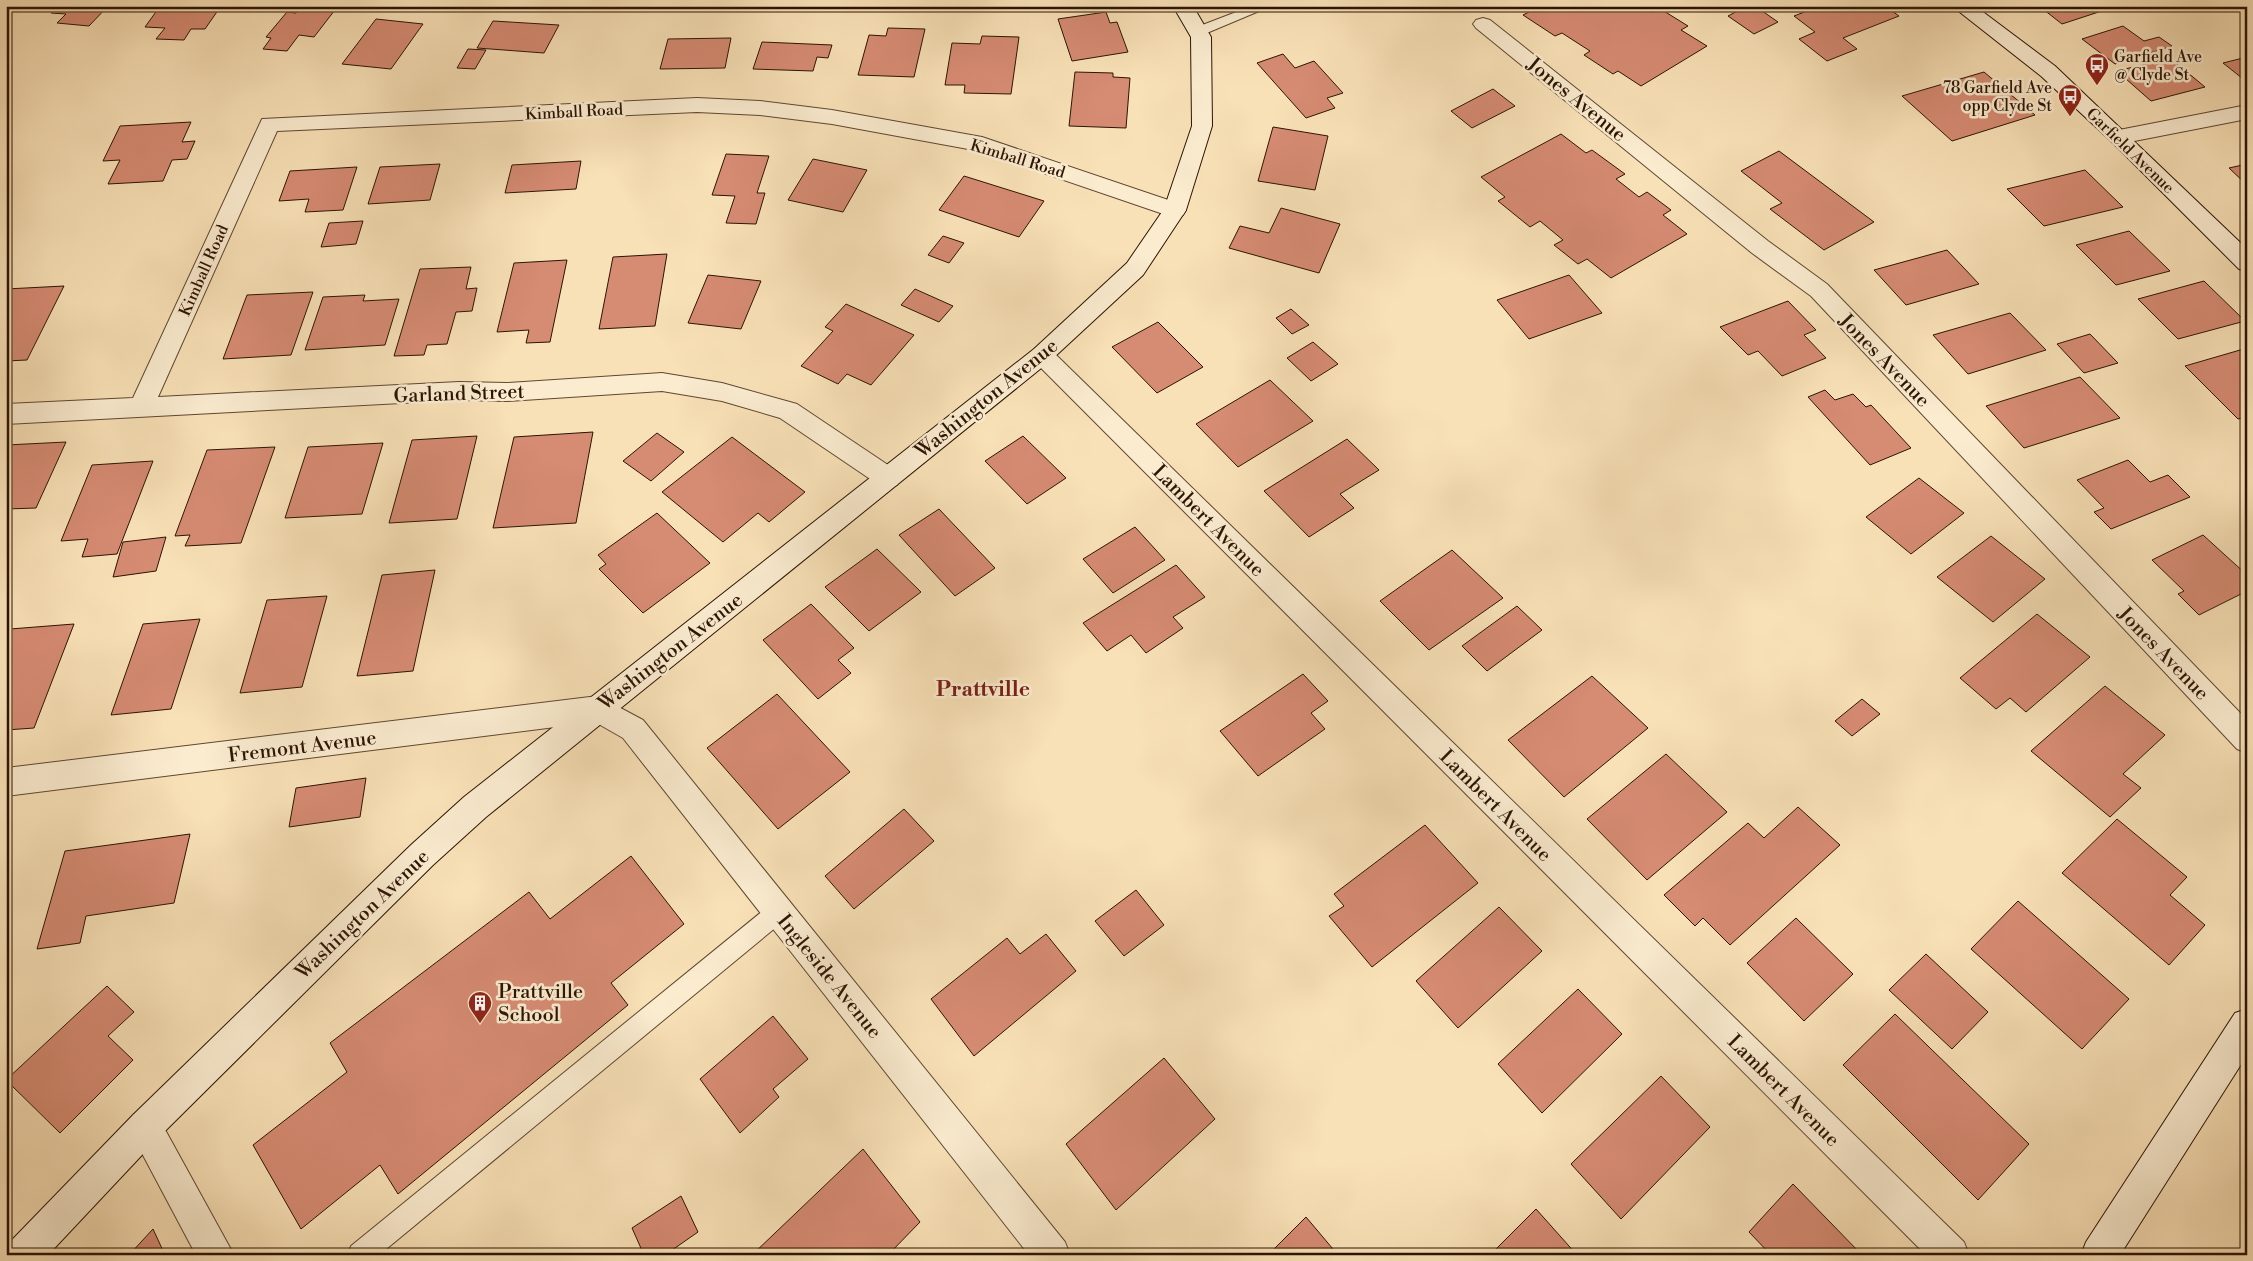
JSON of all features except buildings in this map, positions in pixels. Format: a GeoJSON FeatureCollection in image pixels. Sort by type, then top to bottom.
{"type":"FeatureCollection","features":[{"type":"Feature","properties":{"kind":"street","name":"Washington Avenue"},"geometry":{"type":"LineString","coordinates":[[23,1255],[145,1127],[422,855],[475,807],[1042,355],[1135,269],[1175,210],[1202,126],[1201,37],[1183,6]]}},
{"type":"Feature","properties":{"kind":"street","name":"Garfield Avenue"},"geometry":{"type":"LineString","coordinates":[[1962,6],[2048,71],[2119,137],[2247,262]]}},
{"type":"Feature","properties":{"kind":"street","name":"Jones Avenue"},"geometry":{"type":"LineString","coordinates":[[1484,24],[1760,247],[1819,290],[2247,740]]}},
{"type":"Feature","properties":{"kind":"street","name":"Kimball Road"},"geometry":{"type":"LineString","coordinates":[[141,407],[269,124],[697,105],[760,108],[832,118],[982,144],[1175,210]]}},
{"type":"Feature","properties":{"kind":"street"},"geometry":{"type":"LineString","coordinates":[[2119,137],[2247,112]]}},
{"type":"Feature","properties":{"kind":"street","name":"Lambert Avenue"},"geometry":{"type":"LineString","coordinates":[[1042,355],[1950,1255]]}},
{"type":"Feature","properties":{"kind":"street","name":"Garland Street"},"geometry":{"type":"LineString","coordinates":[[6,414],[458,392],[507,392],[662,382],[722,392],[788,411],[888,478]]}},
{"type":"Feature","properties":{"kind":"street","name":"Fremont Avenue"},"geometry":{"type":"LineString","coordinates":[[6,782],[598,709]]}},
{"type":"Feature","properties":{"kind":"street","name":"Ingleside Avenue"},"geometry":{"type":"LineString","coordinates":[[598,709],[633,729],[1052,1255]]}},
{"type":"Feature","properties":{"kind":"street"},"geometry":{"type":"LineString","coordinates":[[2099,1255],[2247,1025]]}},
{"type":"Feature","properties":{"kind":"street"},"geometry":{"type":"LineString","coordinates":[[145,1127],[216,1255]]}},
{"type":"Feature","properties":{"kind":"lane"},"geometry":{"type":"LineString","coordinates":[[1198,32],[1265,6]]}},
{"type":"Feature","properties":{"kind":"lane"},"geometry":{"type":"LineString","coordinates":[[360,1255],[778,912]]}},
{"type":"Feature","properties":{"kind":"place","name":"Garfield Ave @ Clyde St"},"geometry":{"type":"Point","coordinates":[2097,86]}},
{"type":"Feature","properties":{"kind":"place","name":"78 Garfield Ave opp Clyde St"},"geometry":{"type":"Point","coordinates":[2070,117]}},
{"type":"Feature","properties":{"kind":"place","name":"Prattville School"},"geometry":{"type":"Point","coordinates":[480,1024]}},
{"type":"Feature","properties":{"kind":"district","name":"Prattville"},"geometry":{"type":"Point","coordinates":[983,689]}}]}
